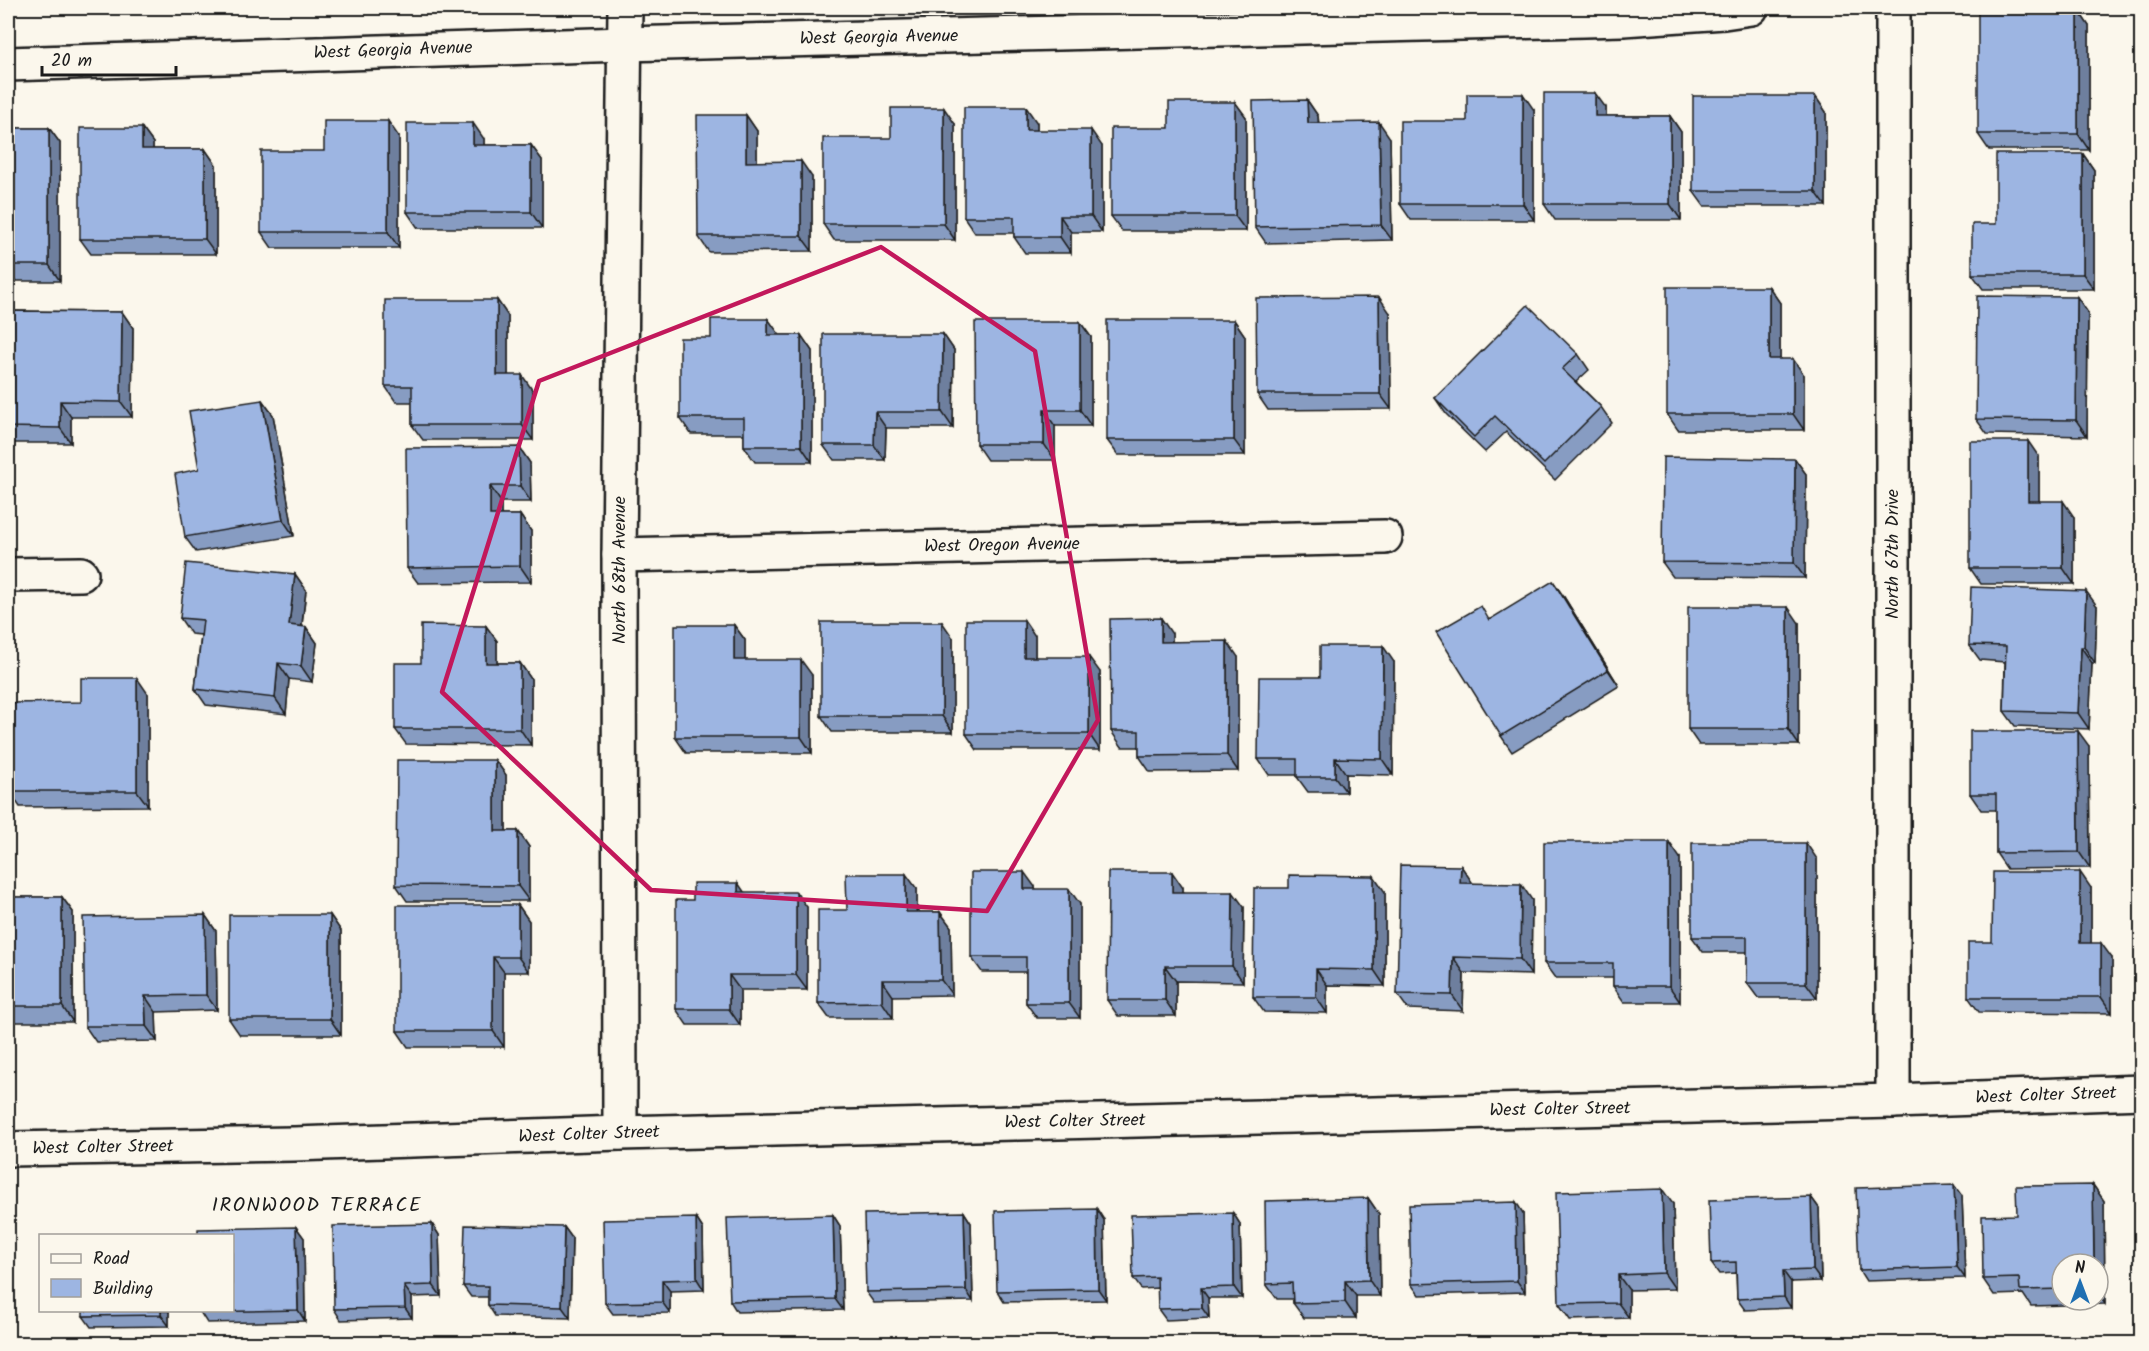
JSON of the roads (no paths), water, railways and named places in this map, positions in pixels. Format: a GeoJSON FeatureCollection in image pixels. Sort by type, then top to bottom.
{"type":"FeatureCollection","features":[{"type":"Feature","properties":{"kind":"street","name":"North 68th Avenue"},"geometry":{"type":"LineString","coordinates":[[620,1133],[620,555],[625,8]]}},
{"type":"Feature","properties":{"kind":"street","name":"West Georgia Avenue"},"geometry":{"type":"LineString","coordinates":[[8,64],[624,44],[1623,19],[1750,8]]}},
{"type":"Feature","properties":{"kind":"street","name":"North 67th Drive"},"geometry":{"type":"LineString","coordinates":[[1893,8],[1893,1101]]}},
{"type":"Feature","properties":{"kind":"street","name":"West Oregon Avenue"},"geometry":{"type":"LineString","coordinates":[[620,555],[1385,537]]}},
{"type":"Feature","properties":{"kind":"street"},"geometry":{"type":"LineString","coordinates":[[8,575],[81,574]]}},
{"type":"Feature","properties":{"kind":"street","name":"West Colter Street"},"geometry":{"type":"LineString","coordinates":[[8,1149],[294,1144],[620,1133],[1893,1101],[2142,1092]]}},
{"type":"Feature","properties":{"kind":"district","name":"IRONWOOD TERRACE"},"geometry":{"type":"Point","coordinates":[317,1206]}}]}
